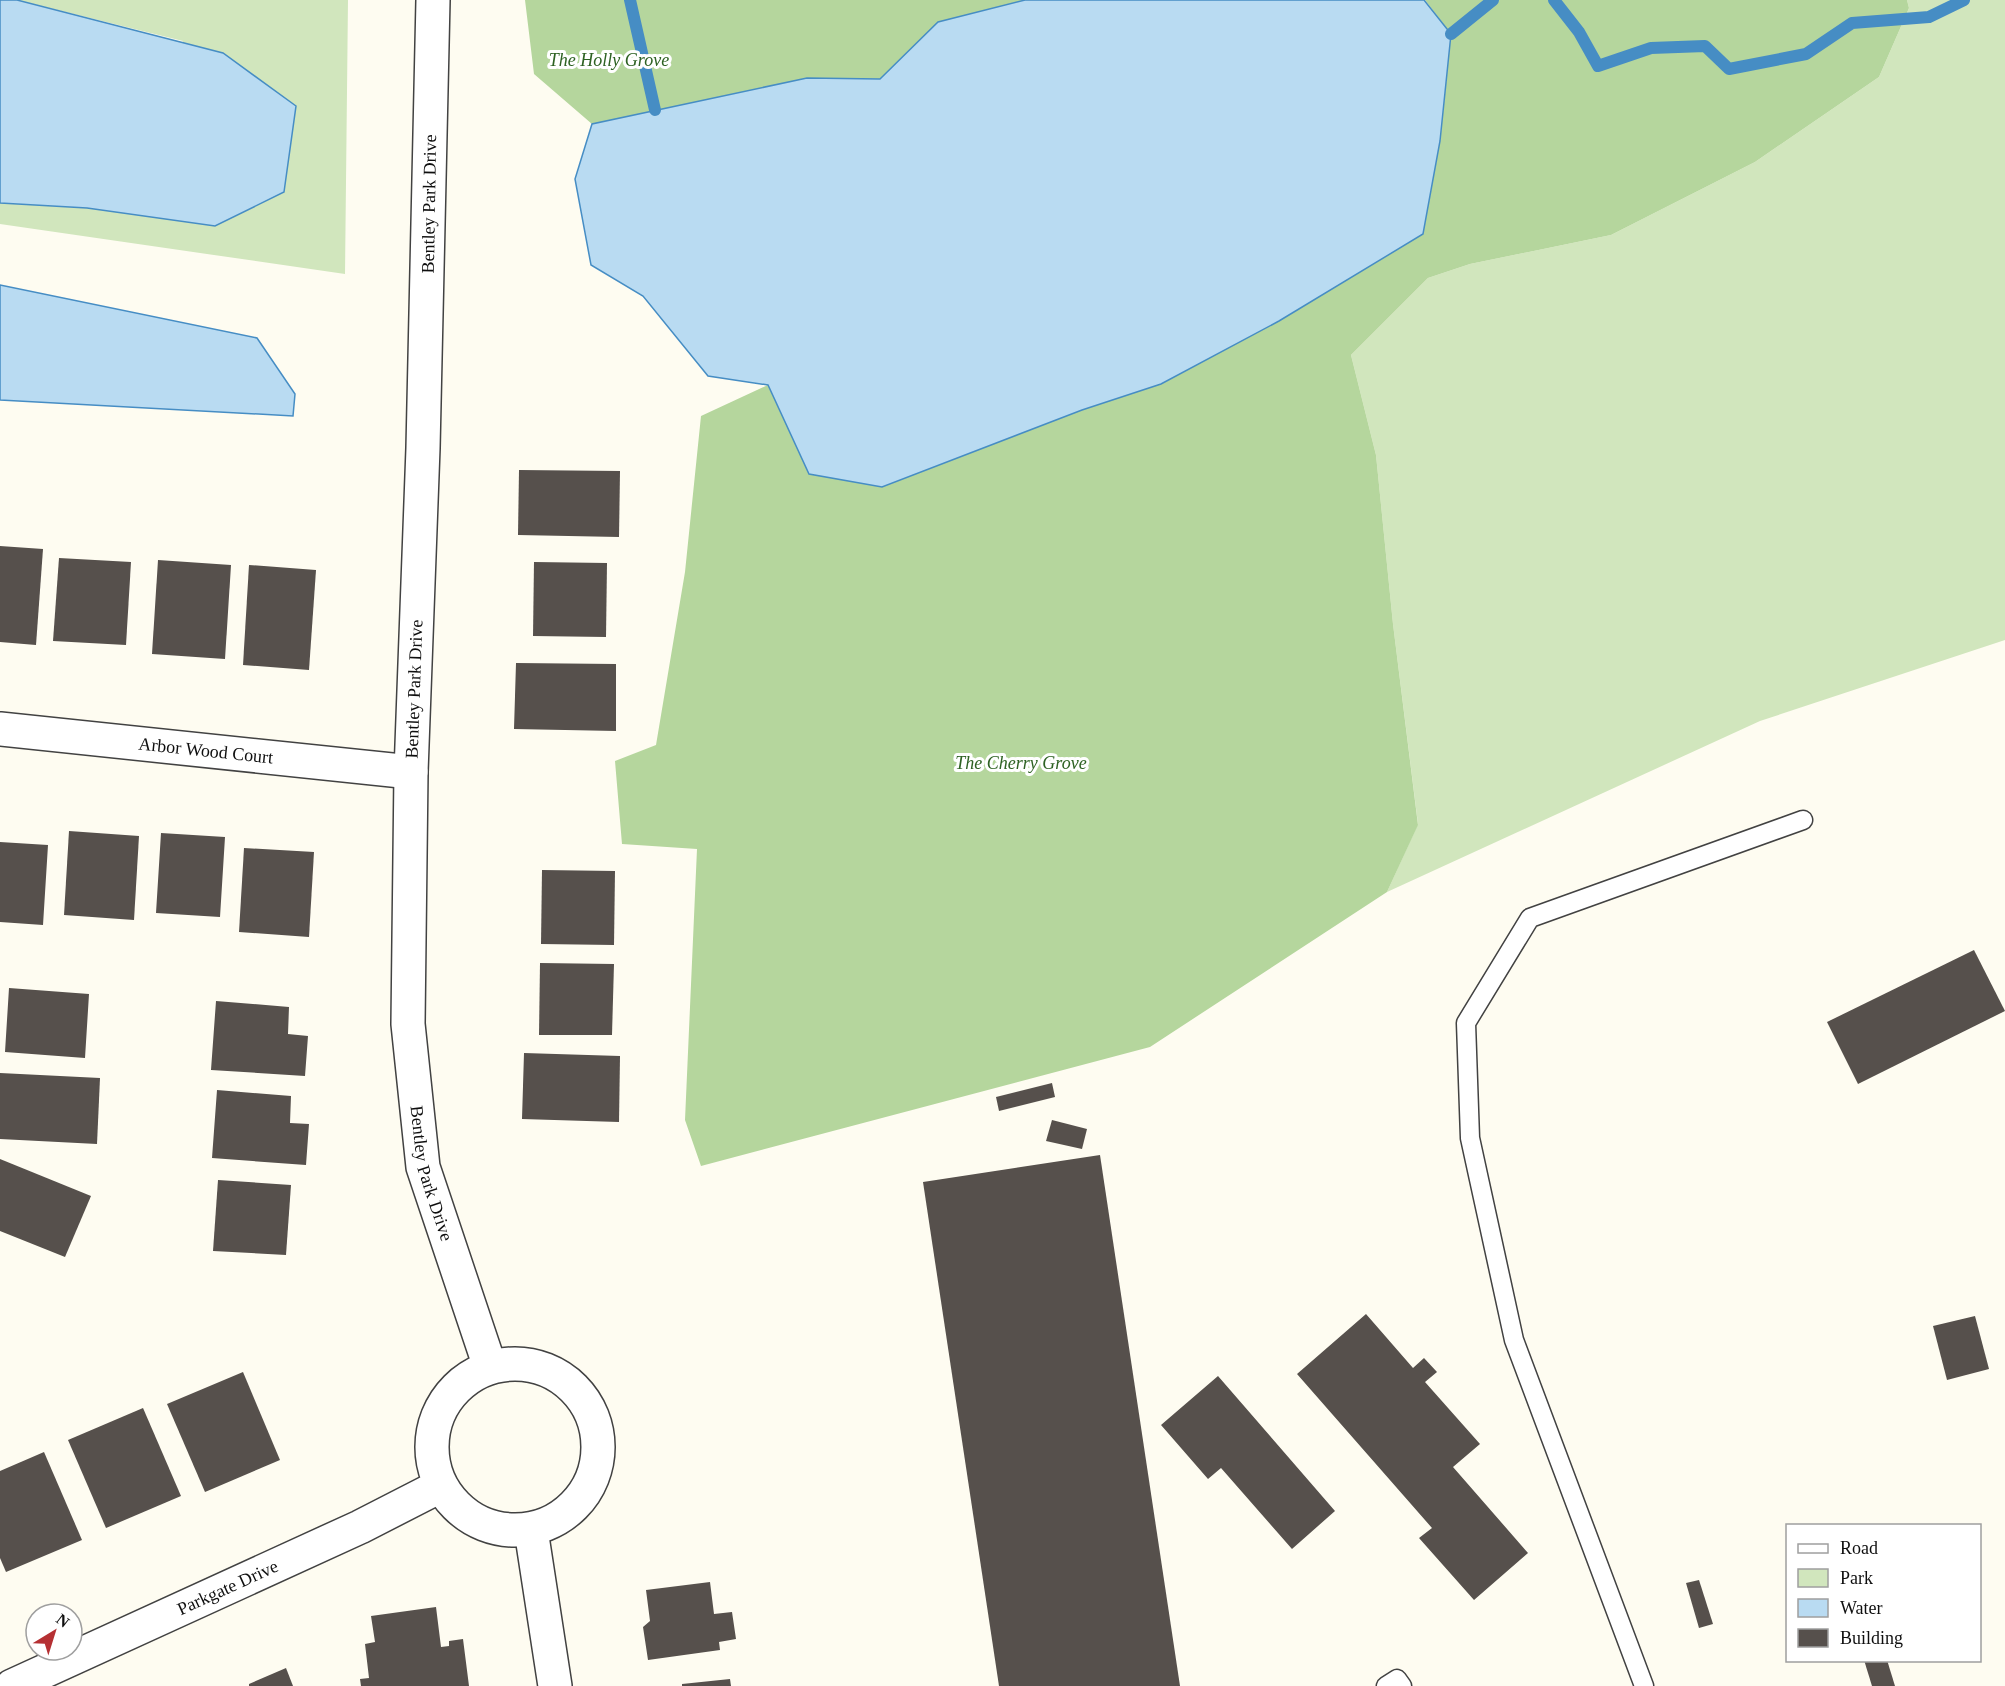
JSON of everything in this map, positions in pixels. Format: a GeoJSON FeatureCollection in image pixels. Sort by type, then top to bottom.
{"type":"FeatureCollection","features":[{"type":"Feature","properties":{"kind":"street","name":"Bentley Park Drive"},"geometry":{"type":"LineString","coordinates":[[433,0],[423,448],[411,772],[408,1024],[423,1167],[490,1367]]}},
{"type":"Feature","properties":{"kind":"street","name":"Arbor Wood Court"},"geometry":{"type":"LineString","coordinates":[[0,729],[411,772]]}},
{"type":"Feature","properties":{"kind":"street"},"geometry":{"type":"LineString","coordinates":[[520,1363],[550,1371],[574,1388],[591,1413],[599,1442],[596,1472],[582,1498],[560,1519],[531,1530],[496,1529],[463,1514],[440,1486],[431,1458],[433,1429],[444,1401],[464,1380],[490,1367],[520,1363]]}},
{"type":"Feature","properties":{"kind":"street","name":"Parkgate Drive"},"geometry":{"type":"LineString","coordinates":[[12,1686],[360,1527],[440,1486]]}},
{"type":"Feature","properties":{"kind":"street"},"geometry":{"type":"LineString","coordinates":[[531,1530],[555,1686]]}},
{"type":"Feature","properties":{"kind":"lane"},"geometry":{"type":"LineString","coordinates":[[1644,1686],[1514,1340],[1470,1138],[1466,1023],[1530,918],[1803,820]]}},
{"type":"Feature","properties":{"kind":"lane"},"geometry":{"type":"LineString","coordinates":[[1386,1686],[1397,1679],[1402,1686]]}},
{"type":"Feature","properties":{"kind":"green space"},"geometry":{"type":"Polygon","coordinates":[[[17,0],[348,0],[345,274],[0,224],[0,203],[87,208],[183,41],[17,0]]]}},
{"type":"Feature","properties":{"kind":"green space","name":"The Holly Grove"},"geometry":{"type":"Polygon","coordinates":[[[525,0],[1025,0],[938,22],[880,79],[807,78],[592,124],[534,74],[525,0]]]}},
{"type":"Feature","properties":{"kind":"green space","name":"The Cherry Grove"},"geometry":{"type":"Polygon","coordinates":[[[1425,0],[1907,0],[1909,8],[1879,77],[1755,162],[1611,235],[1470,264],[1428,278],[1351,355],[1376,455],[1393,624],[1418,825],[1387,892],[1150,1047],[701,1166],[685,1120],[697,849],[622,844],[615,761],[656,745],[685,572],[701,416],[768,385],[809,474],[1082,410],[1161,384],[1423,234],[1440,141],[1451,34],[1425,0]]]}},
{"type":"Feature","properties":{"kind":"green space"},"geometry":{"type":"Polygon","coordinates":[[[1907,0],[2005,0],[2005,640],[1760,721],[1387,892],[1418,824],[1393,624],[1376,455],[1351,355],[1428,278],[1470,264],[1611,235],[1755,162],[1879,77],[1909,8],[1907,0]]]}},
{"type":"Feature","properties":{"kind":"water"},"geometry":{"type":"Polygon","coordinates":[[[0,0],[17,0],[223,53],[296,106],[284,192],[215,226],[87,208],[0,203],[0,0]]]}},
{"type":"Feature","properties":{"kind":"water"},"geometry":{"type":"Polygon","coordinates":[[[1025,0],[1424,0],[1451,34],[1440,141],[1423,234],[1279,321],[1161,384],[1082,410],[882,487],[809,474],[768,385],[708,376],[643,296],[591,265],[575,179],[592,124],[807,78],[880,79],[938,22],[1025,0]]]}},
{"type":"Feature","properties":{"kind":"water"},"geometry":{"type":"Polygon","coordinates":[[[0,285],[257,338],[295,394],[293,416],[0,400],[0,285]]]}},
{"type":"Feature","properties":{"kind":"building"},"geometry":{"type":"Polygon","coordinates":[[[519,470],[620,471],[619,537],[518,535],[519,470]]]}},
{"type":"Feature","properties":{"kind":"building"},"geometry":{"type":"Polygon","coordinates":[[[0,546],[43,549],[36,645],[0,642],[0,546]]]}},
{"type":"Feature","properties":{"kind":"building"},"geometry":{"type":"Polygon","coordinates":[[[59,558],[131,562],[126,645],[53,641],[59,558]]]}},
{"type":"Feature","properties":{"kind":"building"},"geometry":{"type":"Polygon","coordinates":[[[158,560],[231,565],[225,659],[152,654],[158,560]]]}},
{"type":"Feature","properties":{"kind":"building"},"geometry":{"type":"Polygon","coordinates":[[[534,562],[607,563],[606,637],[533,636],[534,562]]]}},
{"type":"Feature","properties":{"kind":"building"},"geometry":{"type":"Polygon","coordinates":[[[249,565],[316,570],[309,670],[243,665],[249,565]]]}},
{"type":"Feature","properties":{"kind":"building"},"geometry":{"type":"Polygon","coordinates":[[[516,663],[616,664],[616,731],[514,729],[516,663]]]}},
{"type":"Feature","properties":{"kind":"building"},"geometry":{"type":"Polygon","coordinates":[[[69,831],[139,836],[134,920],[64,915],[69,831]]]}},
{"type":"Feature","properties":{"kind":"building"},"geometry":{"type":"Polygon","coordinates":[[[161,833],[225,837],[220,917],[156,913],[161,833]]]}},
{"type":"Feature","properties":{"kind":"building"},"geometry":{"type":"Polygon","coordinates":[[[0,842],[48,845],[43,925],[0,922],[0,842]]]}},
{"type":"Feature","properties":{"kind":"building"},"geometry":{"type":"Polygon","coordinates":[[[244,848],[314,852],[309,937],[239,932],[244,848]]]}},
{"type":"Feature","properties":{"kind":"building"},"geometry":{"type":"Polygon","coordinates":[[[542,870],[615,871],[614,945],[541,944],[542,870]]]}},
{"type":"Feature","properties":{"kind":"building"},"geometry":{"type":"Polygon","coordinates":[[[1974,950],[2005,1011],[1858,1084],[1827,1022],[1974,950]]]}},
{"type":"Feature","properties":{"kind":"building"},"geometry":{"type":"Polygon","coordinates":[[[540,963],[614,964],[612,1035],[539,1035],[540,963]]]}},
{"type":"Feature","properties":{"kind":"building"},"geometry":{"type":"Polygon","coordinates":[[[9,988],[89,994],[85,1058],[5,1052],[9,988]]]}},
{"type":"Feature","properties":{"kind":"building"},"geometry":{"type":"Polygon","coordinates":[[[216,1001],[289,1007],[288,1034],[308,1036],[305,1076],[211,1070],[216,1001]]]}},
{"type":"Feature","properties":{"kind":"building"},"geometry":{"type":"Polygon","coordinates":[[[524,1053],[620,1056],[619,1122],[522,1119],[524,1053]]]}},
{"type":"Feature","properties":{"kind":"building"},"geometry":{"type":"Polygon","coordinates":[[[0,1073],[100,1078],[97,1144],[0,1139],[0,1073]]]}},
{"type":"Feature","properties":{"kind":"building"},"geometry":{"type":"Polygon","coordinates":[[[1052,1083],[1055,1097],[999,1111],[996,1097],[1052,1083]]]}},
{"type":"Feature","properties":{"kind":"building"},"geometry":{"type":"Polygon","coordinates":[[[217,1090],[291,1096],[290,1123],[309,1124],[306,1165],[212,1158],[217,1090]]]}},
{"type":"Feature","properties":{"kind":"building"},"geometry":{"type":"Polygon","coordinates":[[[1052,1120],[1087,1129],[1082,1149],[1046,1141],[1052,1120]]]}},
{"type":"Feature","properties":{"kind":"building"},"geometry":{"type":"Polygon","coordinates":[[[1100,1155],[1180,1686],[999,1686],[923,1182],[1100,1155]]]}},
{"type":"Feature","properties":{"kind":"building"},"geometry":{"type":"Polygon","coordinates":[[[0,1159],[91,1196],[65,1257],[0,1231],[0,1159]]]}},
{"type":"Feature","properties":{"kind":"building"},"geometry":{"type":"Polygon","coordinates":[[[218,1180],[291,1185],[286,1255],[213,1251],[218,1180]]]}},
{"type":"Feature","properties":{"kind":"building"},"geometry":{"type":"Polygon","coordinates":[[[1366,1314],[1413,1368],[1424,1358],[1437,1372],[1425,1382],[1480,1444],[1453,1467],[1528,1553],[1474,1600],[1419,1538],[1432,1528],[1297,1374],[1366,1314]]]}},
{"type":"Feature","properties":{"kind":"building"},"geometry":{"type":"Polygon","coordinates":[[[1975,1316],[1989,1369],[1947,1380],[1933,1326],[1975,1316]]]}},
{"type":"Feature","properties":{"kind":"building"},"geometry":{"type":"Polygon","coordinates":[[[243,1372],[280,1460],[205,1492],[167,1404],[243,1372]]]}},
{"type":"Feature","properties":{"kind":"building"},"geometry":{"type":"Polygon","coordinates":[[[1218,1376],[1335,1511],[1292,1549],[1221,1468],[1208,1479],[1161,1425],[1218,1376]]]}},
{"type":"Feature","properties":{"kind":"building"},"geometry":{"type":"Polygon","coordinates":[[[143,1408],[181,1496],[106,1528],[68,1440],[143,1408]]]}},
{"type":"Feature","properties":{"kind":"building"},"geometry":{"type":"Polygon","coordinates":[[[44,1452],[82,1540],[6,1572],[0,1558],[0,1471],[44,1452]]]}},
{"type":"Feature","properties":{"kind":"building"},"geometry":{"type":"Polygon","coordinates":[[[1699,1580],[1713,1624],[1699,1628],[1686,1583],[1699,1580]]]}},
{"type":"Feature","properties":{"kind":"building"},"geometry":{"type":"Polygon","coordinates":[[[710,1582],[714,1614],[732,1612],[736,1639],[719,1642],[720,1650],[648,1660],[643,1627],[650,1621],[646,1590],[710,1582]]]}},
{"type":"Feature","properties":{"kind":"building"},"geometry":{"type":"Polygon","coordinates":[[[436,1607],[441,1647],[449,1646],[449,1641],[463,1639],[469,1686],[361,1686],[360,1679],[369,1678],[365,1644],[375,1642],[371,1616],[436,1607]]]}},
{"type":"Feature","properties":{"kind":"building"},"geometry":{"type":"Polygon","coordinates":[[[1865,1662],[1888,1662],[1895,1686],[1872,1686],[1865,1662]]]}},
{"type":"Feature","properties":{"kind":"building"},"geometry":{"type":"Polygon","coordinates":[[[286,1668],[293,1686],[249,1686],[249,1684],[286,1668]]]}},
{"type":"Feature","properties":{"kind":"building"},"geometry":{"type":"Polygon","coordinates":[[[730,1679],[731,1686],[682,1686],[682,1684],[730,1679]]]}},
{"type":"Feature","properties":{"kind":"waterway"},"geometry":{"type":"LineString","coordinates":[[630,0],[655,110]]}},
{"type":"Feature","properties":{"kind":"waterway"},"geometry":{"type":"LineString","coordinates":[[1451,34],[1493,0]]}},
{"type":"Feature","properties":{"kind":"waterway"},"geometry":{"type":"LineString","coordinates":[[1554,0],[1579,32],[1598,66],[1651,48],[1705,46],[1729,69],[1806,54],[1852,23],[1929,17],[1964,0]]}}]}
